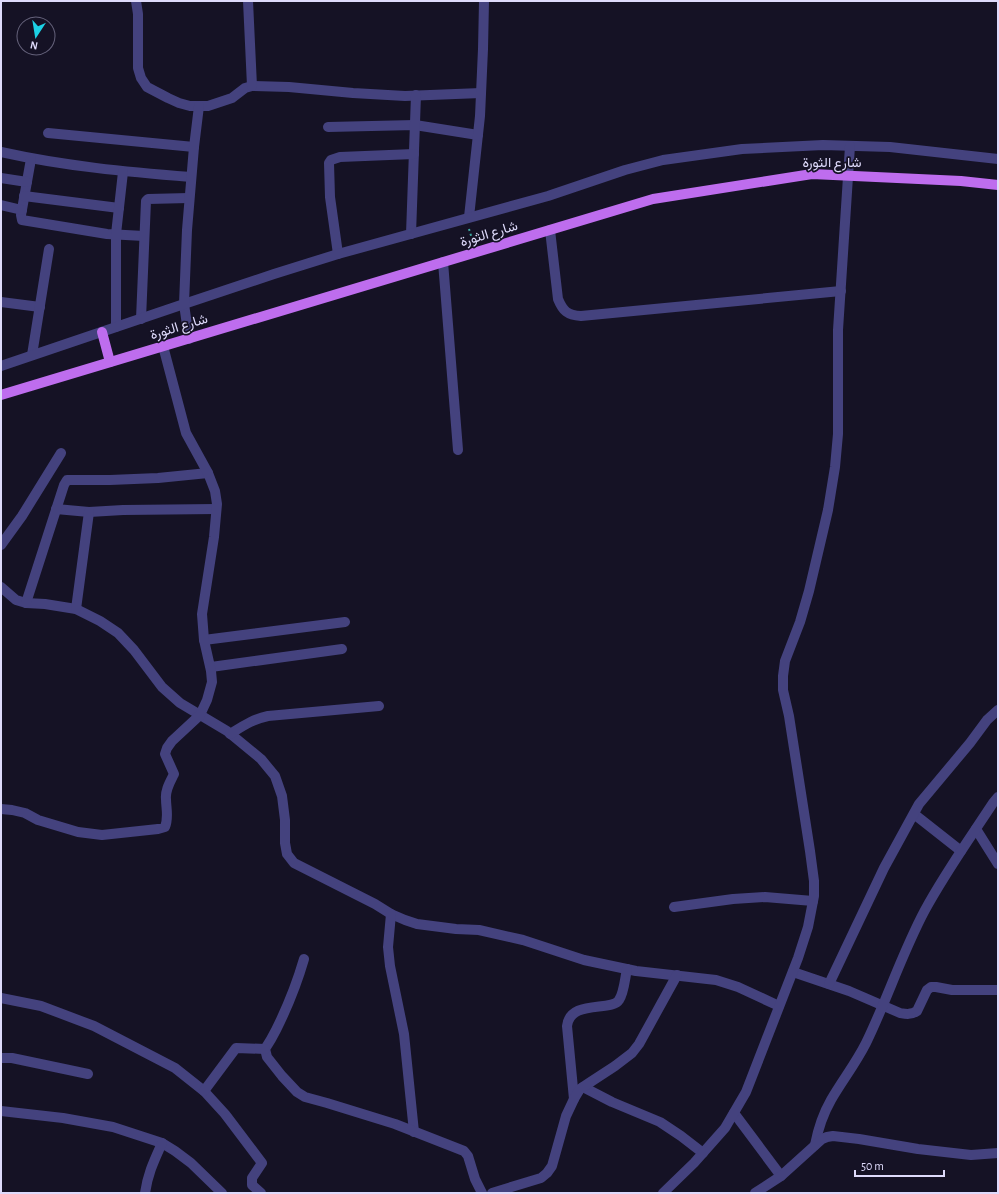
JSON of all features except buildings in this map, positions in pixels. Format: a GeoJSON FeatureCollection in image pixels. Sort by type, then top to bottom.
{"type":"FeatureCollection","features":[{"type":"Feature","properties":{"kind":"main road","name":"شارع الثورة"},"geometry":{"type":"LineString","coordinates":[[1,395],[653,199],[812,174],[961,181],[998,185]]}},
{"type":"Feature","properties":{"kind":"main road"},"geometry":{"type":"LineString","coordinates":[[102,332],[110,362]]}},
{"type":"Feature","properties":{"kind":"street"},"geometry":{"type":"LineString","coordinates":[[136,1],[139,30],[138,68],[141,78],[147,87],[179,103],[208,106],[232,98],[245,88],[252,86],[289,87],[353,93],[416,95],[481,93]]}},
{"type":"Feature","properties":{"kind":"street"},"geometry":{"type":"LineString","coordinates":[[248,1],[252,86]]}},
{"type":"Feature","properties":{"kind":"street"},"geometry":{"type":"LineString","coordinates":[[467,218],[478,135],[484,1]]}},
{"type":"Feature","properties":{"kind":"street"},"geometry":{"type":"LineString","coordinates":[[411,234],[416,95]]}},
{"type":"Feature","properties":{"kind":"street"},"geometry":{"type":"LineString","coordinates":[[189,338],[184,304],[187,230],[199,106]]}},
{"type":"Feature","properties":{"kind":"street"},"geometry":{"type":"LineString","coordinates":[[328,127],[415,125],[478,135]]}},
{"type":"Feature","properties":{"kind":"street"},"geometry":{"type":"LineString","coordinates":[[48,133],[194,148]]}},
{"type":"Feature","properties":{"kind":"street"},"geometry":{"type":"LineString","coordinates":[[1,366],[141,318],[338,254],[548,196],[625,170],[663,160],[742,149],[823,145],[890,147],[998,159]]}},
{"type":"Feature","properties":{"kind":"street"},"geometry":{"type":"LineString","coordinates":[[663,1193],[703,1153],[725,1128],[746,1092],[793,972],[808,927],[813,901],[814,881],[789,716],[783,690],[783,676],[785,661],[800,622],[809,591],[828,510],[835,467],[838,434],[838,330],[850,146]]}},
{"type":"Feature","properties":{"kind":"street"},"geometry":{"type":"LineString","coordinates":[[1,152],[30,158],[123,172],[191,177]]}},
{"type":"Feature","properties":{"kind":"street"},"geometry":{"type":"LineString","coordinates":[[338,254],[330,197],[329,163],[331,160],[340,158],[414,154]]}},
{"type":"Feature","properties":{"kind":"street"},"geometry":{"type":"LineString","coordinates":[[30,158],[21,218],[24,221],[78,228],[108,234],[144,236]]}},
{"type":"Feature","properties":{"kind":"street"},"geometry":{"type":"LineString","coordinates":[[116,327],[116,234],[123,172]]}},
{"type":"Feature","properties":{"kind":"street"},"geometry":{"type":"LineString","coordinates":[[1,178],[26,182]]}},
{"type":"Feature","properties":{"kind":"street"},"geometry":{"type":"LineString","coordinates":[[24,196],[119,208]]}},
{"type":"Feature","properties":{"kind":"street"},"geometry":{"type":"LineString","coordinates":[[141,318],[145,202],[146,200],[189,198]]}},
{"type":"Feature","properties":{"kind":"street"},"geometry":{"type":"LineString","coordinates":[[1,205],[22,210]]}},
{"type":"Feature","properties":{"kind":"street"},"geometry":{"type":"LineString","coordinates":[[550,230],[558,299],[562,308],[567,313],[573,315],[581,316],[841,291]]}},
{"type":"Feature","properties":{"kind":"street"},"geometry":{"type":"LineString","coordinates":[[32,355],[49,250]]}},
{"type":"Feature","properties":{"kind":"street"},"geometry":{"type":"LineString","coordinates":[[442,262],[458,450]]}},
{"type":"Feature","properties":{"kind":"street"},"geometry":{"type":"LineString","coordinates":[[1,302],[40,307]]}},
{"type":"Feature","properties":{"kind":"street"},"geometry":{"type":"LineString","coordinates":[[1,809],[25,813],[38,820],[78,832],[102,835],[158,829],[165,827],[168,821],[168,807],[166,798],[168,787],[174,774],[165,754],[172,741],[200,715],[212,682],[204,640],[202,614],[214,537],[216,509],[215,491],[208,473],[186,433],[163,346]]}},
{"type":"Feature","properties":{"kind":"street"},"geometry":{"type":"LineString","coordinates":[[1,545],[22,516],[61,452]]}},
{"type":"Feature","properties":{"kind":"street"},"geometry":{"type":"LineString","coordinates":[[26,603],[64,485],[67,480],[142,479],[208,473]]}},
{"type":"Feature","properties":{"kind":"street"},"geometry":{"type":"LineString","coordinates":[[56,509],[89,512],[216,509]]}},
{"type":"Feature","properties":{"kind":"street"},"geometry":{"type":"LineString","coordinates":[[76,609],[89,512]]}},
{"type":"Feature","properties":{"kind":"street"},"geometry":{"type":"LineString","coordinates":[[1,587],[16,600],[26,603],[45,604],[76,609],[100,621],[118,633],[134,650],[162,687],[180,703],[230,734],[261,759],[275,776],[282,796],[285,820],[285,843],[287,854],[294,862],[369,900],[391,914],[417,924],[456,929],[479,930],[523,940],[584,960],[636,971],[716,980],[738,987],[779,1006]]}},
{"type":"Feature","properties":{"kind":"street"},"geometry":{"type":"LineString","coordinates":[[204,640],[345,622]]}},
{"type":"Feature","properties":{"kind":"street"},"geometry":{"type":"LineString","coordinates":[[210,667],[342,649]]}},
{"type":"Feature","properties":{"kind":"street"},"geometry":{"type":"LineString","coordinates":[[230,734],[250,722],[263,717],[379,706]]}},
{"type":"Feature","properties":{"kind":"street"},"geometry":{"type":"LineString","coordinates":[[829,984],[884,868],[919,804],[970,743],[987,720],[998,710]]}},
{"type":"Feature","properties":{"kind":"street"},"geometry":{"type":"LineString","coordinates":[[815,1145],[822,1119],[831,1100],[866,1043],[900,962],[925,911],[961,851],[998,797]]}},
{"type":"Feature","properties":{"kind":"street"},"geometry":{"type":"LineString","coordinates":[[914,814],[961,851]]}},
{"type":"Feature","properties":{"kind":"street"},"geometry":{"type":"LineString","coordinates":[[976,828],[998,864]]}},
{"type":"Feature","properties":{"kind":"street"},"geometry":{"type":"LineString","coordinates":[[674,907],[732,899],[765,897],[813,901]]}},
{"type":"Feature","properties":{"kind":"street"},"geometry":{"type":"LineString","coordinates":[[391,914],[388,947],[390,966],[404,1034],[414,1132]]}},
{"type":"Feature","properties":{"kind":"street"},"geometry":{"type":"LineString","coordinates":[[304,959],[276,1031],[265,1049],[267,1057],[297,1092],[305,1097],[380,1119],[464,1152],[468,1156],[475,1179],[482,1193]]}},
{"type":"Feature","properties":{"kind":"street"},"geometry":{"type":"LineString","coordinates":[[574,1099],[567,1026],[569,1018],[571,1015],[586,1009],[612,1005],[618,1002],[621,996],[627,969]]}},
{"type":"Feature","properties":{"kind":"street"},"geometry":{"type":"LineString","coordinates":[[793,972],[829,984],[900,1013],[908,1014],[917,1011],[927,990],[931,987],[952,990],[998,990]]}},
{"type":"Feature","properties":{"kind":"street"},"geometry":{"type":"LineString","coordinates":[[492,1193],[541,1178],[547,1173],[554,1159],[566,1116],[574,1099],[583,1087],[632,1053],[639,1044],[677,975]]}},
{"type":"Feature","properties":{"kind":"street"},"geometry":{"type":"LineString","coordinates":[[1,998],[41,1006],[94,1026],[175,1068],[204,1090],[225,1114],[259,1158],[262,1164],[252,1178],[252,1185],[261,1193]]}},
{"type":"Feature","properties":{"kind":"street"},"geometry":{"type":"LineString","coordinates":[[204,1090],[236,1048],[265,1049]]}},
{"type":"Feature","properties":{"kind":"street"},"geometry":{"type":"LineString","coordinates":[[1,1058],[12,1058],[88,1074]]}},
{"type":"Feature","properties":{"kind":"street"},"geometry":{"type":"LineString","coordinates":[[583,1087],[612,1102],[660,1122],[703,1153]]}},
{"type":"Feature","properties":{"kind":"street"},"geometry":{"type":"LineString","coordinates":[[1,1111],[64,1118],[113,1127],[162,1143],[175,1150],[191,1163],[222,1193]]}},
{"type":"Feature","properties":{"kind":"street"},"geometry":{"type":"LineString","coordinates":[[734,1113],[781,1176]]}},
{"type":"Feature","properties":{"kind":"street"},"geometry":{"type":"LineString","coordinates":[[755,1193],[781,1176],[822,1139],[833,1136],[918,1149],[971,1155],[998,1154]]}},
{"type":"Feature","properties":{"kind":"street"},"geometry":{"type":"LineString","coordinates":[[145,1193],[151,1166],[162,1143]]}},
{"type":"Feature","properties":{"kind":"path"},"geometry":{"type":"LineString","coordinates":[[467,218],[476,252]]}}]}
